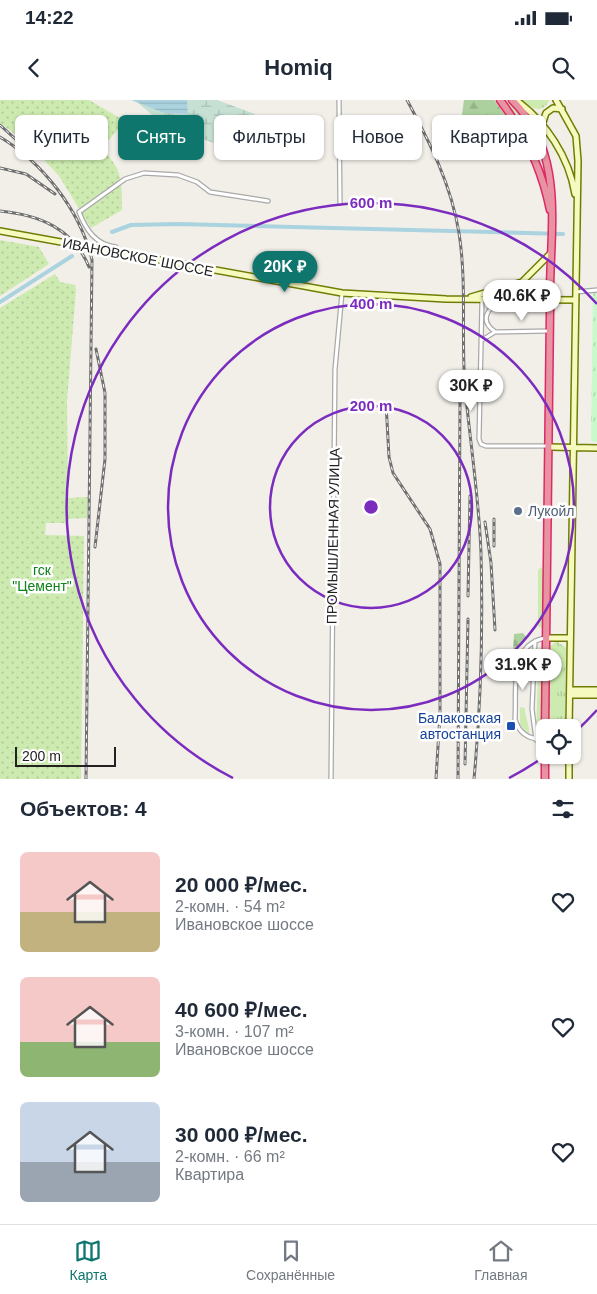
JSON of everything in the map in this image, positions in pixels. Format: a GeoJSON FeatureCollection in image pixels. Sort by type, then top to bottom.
{"type":"FeatureCollection","features":[{"type":"Feature","properties":{"kind":"highway"},"geometry":{"type":"LineString","coordinates":[[500,100],[512,115],[536,164],[551,218]]}},
{"type":"Feature","properties":{"kind":"highway"},"geometry":{"type":"LineString","coordinates":[[514,100],[534,128],[548,161],[552,188],[545,719]]}},
{"type":"Feature","properties":{"kind":"highway"},"geometry":{"type":"LineString","coordinates":[[536,164],[540,158],[548,161]]}},
{"type":"Feature","properties":{"kind":"highway"},"geometry":{"type":"LineString","coordinates":[[545,764],[545,779]]}},
{"type":"Feature","properties":{"kind":"main road"},"geometry":{"type":"LineString","coordinates":[[514,100],[530,115]]}},
{"type":"Feature","properties":{"kind":"main road"},"geometry":{"type":"LineString","coordinates":[[556,100],[576,136],[578,161],[572,447],[569,719]]}},
{"type":"Feature","properties":{"kind":"main road"},"geometry":{"type":"LineString","coordinates":[[545,115],[553,108],[562,109]]}},
{"type":"Feature","properties":{"kind":"main road"},"geometry":{"type":"LineString","coordinates":[[546,132],[566,163],[577,207]]}},
{"type":"Feature","properties":{"kind":"main road"},"geometry":{"type":"LineString","coordinates":[[566,163],[572,165],[578,161]]}},
{"type":"Feature","properties":{"kind":"main road","name":"ИВАНОВСКОЕ ШОССЕ"},"geometry":{"type":"LineString","coordinates":[[0,232],[342,293],[395,297],[576,300]]}},
{"type":"Feature","properties":{"kind":"main road"},"geometry":{"type":"LineString","coordinates":[[465,299],[522,282],[551,253]]}},
{"type":"Feature","properties":{"kind":"main road"},"geometry":{"type":"LineString","coordinates":[[550,447],[597,448]]}},
{"type":"Feature","properties":{"kind":"main road"},"geometry":{"type":"LineString","coordinates":[[546,638],[570,638]]}},
{"type":"Feature","properties":{"kind":"main road"},"geometry":{"type":"LineString","coordinates":[[570,692],[597,690]]}},
{"type":"Feature","properties":{"kind":"main road"},"geometry":{"type":"LineString","coordinates":[[570,692],[597,695]]}},
{"type":"Feature","properties":{"kind":"main road"},"geometry":{"type":"LineString","coordinates":[[568,779],[569,764]]}},
{"type":"Feature","properties":{"kind":"street"},"geometry":{"type":"LineString","coordinates":[[339,100],[340,203]]}},
{"type":"Feature","properties":{"kind":"street"},"geometry":{"type":"LineString","coordinates":[[119,253],[116,247],[105,246],[98,242],[83,222],[80,212],[125,179],[144,173],[178,175],[197,182],[210,192],[268,201]]}},
{"type":"Feature","properties":{"kind":"street"},"geometry":{"type":"LineString","coordinates":[[576,292],[597,290]]}},
{"type":"Feature","properties":{"kind":"street","name":"ПРОМЫШЛЕННАЯ УЛИЦА"},"geometry":{"type":"LineString","coordinates":[[331,779],[335,369],[342,293]]}},
{"type":"Feature","properties":{"kind":"street"},"geometry":{"type":"LineString","coordinates":[[482,299],[481,444],[486,446],[550,447]]}},
{"type":"Feature","properties":{"kind":"street"},"geometry":{"type":"LineString","coordinates":[[495,332],[489,328],[485,316],[493,305],[502,299]]}},
{"type":"Feature","properties":{"kind":"street"},"geometry":{"type":"LineString","coordinates":[[482,340],[495,332],[550,332]]}},
{"type":"Feature","properties":{"kind":"street"},"geometry":{"type":"LineString","coordinates":[[536,640],[532,709],[536,740],[526,736],[516,725],[518,660],[525,647],[536,640],[546,638]]}},
{"type":"Feature","properties":{"kind":"green space"},"geometry":{"type":"Polygon","coordinates":[[[0,100],[89,100],[118,117],[118,129],[108,141],[108,115],[15,115],[15,134],[0,123],[0,100]]]}},
{"type":"Feature","properties":{"kind":"green space"},"geometry":{"type":"Polygon","coordinates":[[[187,100],[217,100],[255,115],[214,115],[214,143],[204,139],[204,115],[152,115],[137,102],[164,113],[188,114],[187,100]]]}},
{"type":"Feature","properties":{"kind":"green space"},"geometry":{"type":"Polygon","coordinates":[[[464,100],[494,100],[505,115],[462,115],[464,100]]]}},
{"type":"Feature","properties":{"kind":"green space"},"geometry":{"type":"Polygon","coordinates":[[[506,100],[509,100],[523,115],[514,115],[506,100]]]}},
{"type":"Feature","properties":{"kind":"green space"},"geometry":{"type":"Polygon","coordinates":[[[522,100],[549,101],[543,108],[536,109],[522,100]]]}},
{"type":"Feature","properties":{"kind":"green space"},"geometry":{"type":"Polygon","coordinates":[[[108,156],[120,176],[122,210],[91,228],[59,176],[44,160],[108,160],[108,156]]]}},
{"type":"Feature","properties":{"kind":"green space"},"geometry":{"type":"Polygon","coordinates":[[[0,240],[39,247],[49,264],[0,296],[0,240]]]}},
{"type":"Feature","properties":{"kind":"green space","name":"гск \"Цемент\""},"geometry":{"type":"Polygon","coordinates":[[[55,274],[60,282],[75,285],[76,290],[67,401],[68,498],[88,497],[87,518],[68,519],[65,523],[46,523],[45,535],[84,536],[81,779],[0,779],[0,308],[55,274]]]}},
{"type":"Feature","properties":{"kind":"green space"},"geometry":{"type":"Polygon","coordinates":[[[593,293],[597,293],[597,442],[591,441],[593,293]]]}},
{"type":"Feature","properties":{"kind":"green space"},"geometry":{"type":"Polygon","coordinates":[[[541,567],[543,570],[543,627],[540,628],[538,626],[538,570],[541,567]]]}},
{"type":"Feature","properties":{"kind":"green space"},"geometry":{"type":"Polygon","coordinates":[[[523,633],[526,637],[516,651],[513,651],[514,634],[523,633]]]}},
{"type":"Feature","properties":{"kind":"green space"},"geometry":{"type":"Polygon","coordinates":[[[557,641],[566,648],[565,719],[549,719],[549,647],[557,641]]]}},
{"type":"Feature","properties":{"kind":"green space"},"geometry":{"type":"Polygon","coordinates":[[[530,646],[525,681],[520,681],[521,658],[530,646]]]}},
{"type":"Feature","properties":{"kind":"green space"},"geometry":{"type":"Polygon","coordinates":[[[539,647],[541,648],[541,719],[536,719],[539,647]]]}},
{"type":"Feature","properties":{"kind":"green space"},"geometry":{"type":"Polygon","coordinates":[[[520,707],[525,708],[529,736],[520,724],[520,707]]]}},
{"type":"Feature","properties":{"kind":"water"},"geometry":{"type":"Polygon","coordinates":[[[131,100],[187,100],[188,114],[164,113],[131,100]]]}},
{"type":"Feature","properties":{"kind":"waterway"},"geometry":{"type":"LineString","coordinates":[[112,232],[131,225],[178,224],[563,234]]}},
{"type":"Feature","properties":{"kind":"waterway"},"geometry":{"type":"LineString","coordinates":[[0,302],[72,256]]}},
{"type":"Feature","properties":{"kind":"railway"},"geometry":{"type":"LineString","coordinates":[[407,100],[439,164],[451,198],[459,233],[463,271],[465,387],[481,553],[481,666],[474,779]]}},
{"type":"Feature","properties":{"kind":"railway"},"geometry":{"type":"LineString","coordinates":[[0,125],[15,139]]}},
{"type":"Feature","properties":{"kind":"railway"},"geometry":{"type":"LineString","coordinates":[[0,137],[31,160],[58,190],[79,223],[92,260],[86,779]]}},
{"type":"Feature","properties":{"kind":"railway"},"geometry":{"type":"LineString","coordinates":[[0,168],[26,174],[55,194]]}},
{"type":"Feature","properties":{"kind":"railway"},"geometry":{"type":"LineString","coordinates":[[0,211],[28,216],[53,226],[74,242],[89,267]]}},
{"type":"Feature","properties":{"kind":"railway"},"geometry":{"type":"LineString","coordinates":[[95,547],[105,459],[105,393],[96,349]]}},
{"type":"Feature","properties":{"kind":"railway"},"geometry":{"type":"LineString","coordinates":[[458,779],[460,399]]}},
{"type":"Feature","properties":{"kind":"railway"},"geometry":{"type":"LineString","coordinates":[[386,403],[389,457],[393,473],[430,529],[440,564],[440,714],[436,779]]}},
{"type":"Feature","properties":{"kind":"railway"},"geometry":{"type":"LineString","coordinates":[[468,596],[470,496]]}},
{"type":"Feature","properties":{"kind":"railway"},"geometry":{"type":"LineString","coordinates":[[494,519],[494,546]]}},
{"type":"Feature","properties":{"kind":"railway"},"geometry":{"type":"LineString","coordinates":[[485,522],[491,563],[495,630]]}},
{"type":"Feature","properties":{"kind":"railway"},"geometry":{"type":"LineString","coordinates":[[465,764],[468,619]]}},
{"type":"Feature","properties":{"kind":"place","name":"Лукойл"},"geometry":{"type":"Point","coordinates":[518,511]}},
{"type":"Feature","properties":{"kind":"place","name":"Балаковская автостанция"},"geometry":{"type":"Point","coordinates":[511,726]}}]}
